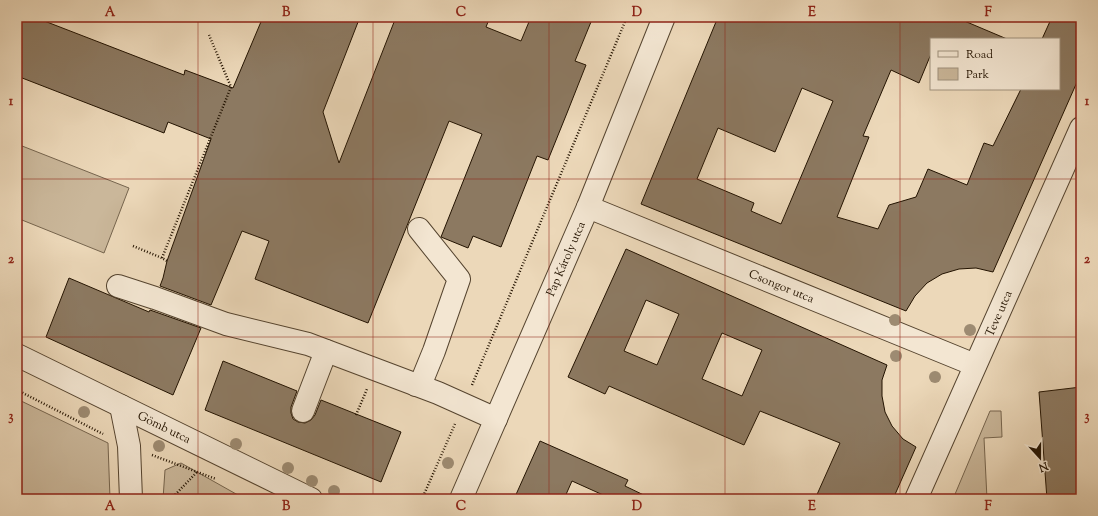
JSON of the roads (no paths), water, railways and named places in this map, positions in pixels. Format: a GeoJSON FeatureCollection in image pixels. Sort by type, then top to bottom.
{"type":"FeatureCollection","features":[{"type":"Feature","properties":{"kind":"street","name":"Pap Károly utca"},"geometry":{"type":"LineString","coordinates":[[461,499],[588,207],[664,17]]}},
{"type":"Feature","properties":{"kind":"street","name":"Teve utca"},"geometry":{"type":"LineString","coordinates":[[916,499],[1081,128]]}},
{"type":"Feature","properties":{"kind":"street","name":"Csongor utca"},"geometry":{"type":"LineString","coordinates":[[588,207],[975,365]]}},
{"type":"Feature","properties":{"kind":"street"},"geometry":{"type":"LineString","coordinates":[[416,385],[423,378],[426,371],[459,279],[419,229]]}},
{"type":"Feature","properties":{"kind":"street"},"geometry":{"type":"LineString","coordinates":[[118,286],[226,324],[308,344],[464,404],[496,419]]}},
{"type":"Feature","properties":{"kind":"street"},"geometry":{"type":"LineString","coordinates":[[303,411],[326,351]]}},
{"type":"Feature","properties":{"kind":"street","name":"Gömb utca"},"geometry":{"type":"LineString","coordinates":[[17,355],[311,499]]}},
{"type":"Feature","properties":{"kind":"street"},"geometry":{"type":"LineString","coordinates":[[121,406],[129,446],[131,499]]}}]}
